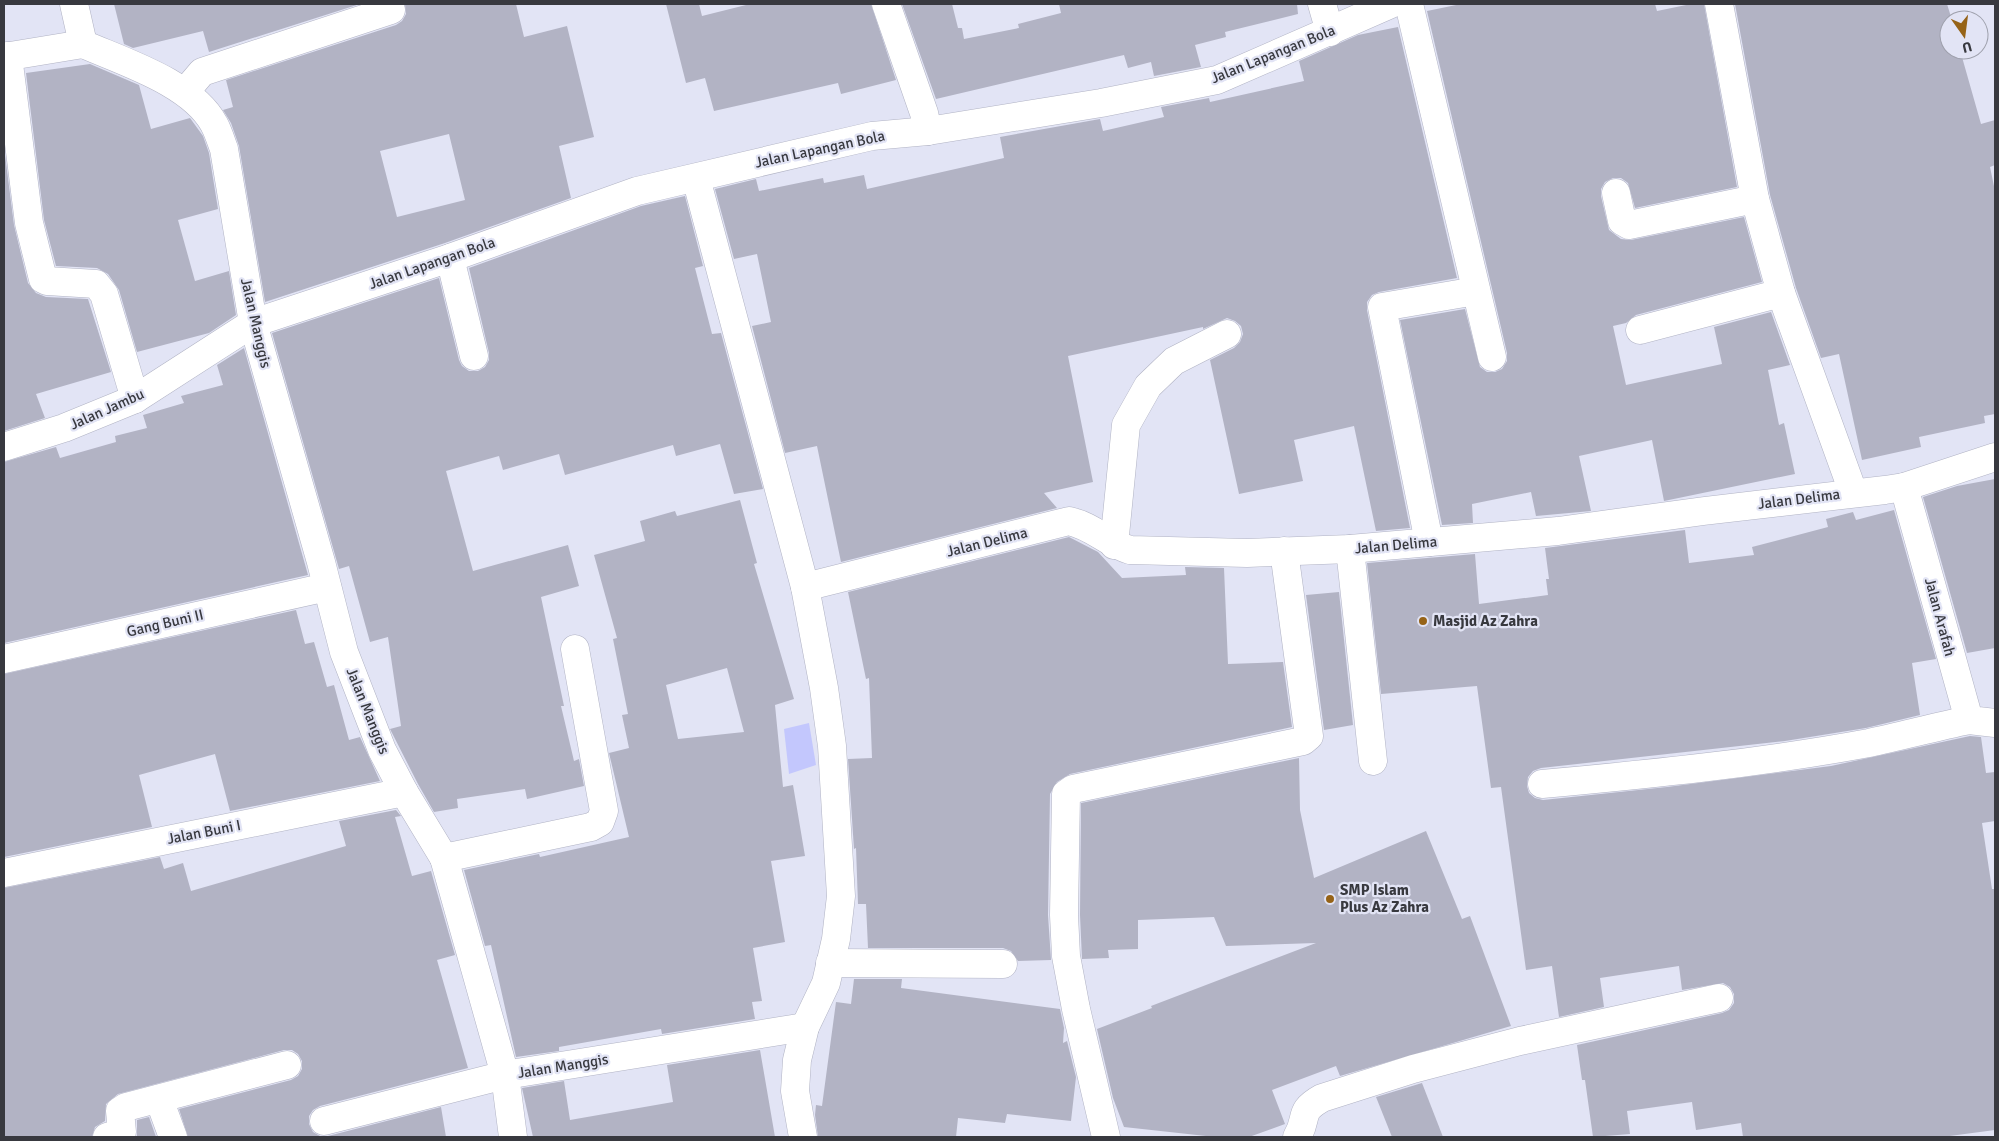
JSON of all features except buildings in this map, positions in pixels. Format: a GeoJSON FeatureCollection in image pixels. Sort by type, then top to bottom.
{"type":"FeatureCollection","features":[{"type":"Feature","properties":{"kind":"street"},"geometry":{"type":"LineString","coordinates":[[74,4],[83,44],[6,57],[29,223],[42,279],[47,281],[96,284],[100,287],[104,294],[135,399]]}},
{"type":"Feature","properties":{"kind":"street"},"geometry":{"type":"LineString","coordinates":[[886,4],[924,113],[928,131]]}},
{"type":"Feature","properties":{"kind":"street"},"geometry":{"type":"LineString","coordinates":[[1322,4],[1330,32]]}},
{"type":"Feature","properties":{"kind":"street","name":"Jalan Lapangan Bola"},"geometry":{"type":"LineString","coordinates":[[253,323],[450,258],[636,191],[696,178],[824,145],[872,136],[928,131],[1102,103],[1217,80],[1391,4]]}},
{"type":"Feature","properties":{"kind":"street"},"geometry":{"type":"LineString","coordinates":[[1409,4],[1492,357]]}},
{"type":"Feature","properties":{"kind":"street"},"geometry":{"type":"LineString","coordinates":[[1719,4],[1755,199],[1781,294],[1854,492]]}},
{"type":"Feature","properties":{"kind":"street"},"geometry":{"type":"LineString","coordinates":[[185,92],[202,72],[391,10]]}},
{"type":"Feature","properties":{"kind":"street","name":"Jalan Manggis"},"geometry":{"type":"LineString","coordinates":[[83,44],[130,64],[185,92],[214,122],[224,149],[253,323],[344,652],[369,721],[404,792],[444,858],[505,1075],[805,1028]]}},
{"type":"Feature","properties":{"kind":"street"},"geometry":{"type":"LineString","coordinates":[[696,178],[805,587],[827,702],[842,896],[826,983],[805,1028],[797,1060],[795,1091],[803,1137]]}},
{"type":"Feature","properties":{"kind":"street"},"geometry":{"type":"LineString","coordinates":[[1616,193],[1622,220],[1629,225],[1755,199]]}},
{"type":"Feature","properties":{"kind":"street"},"geometry":{"type":"LineString","coordinates":[[450,258],[474,356]]}},
{"type":"Feature","properties":{"kind":"street"},"geometry":{"type":"LineString","coordinates":[[1429,542],[1382,307],[1476,291]]}},
{"type":"Feature","properties":{"kind":"street"},"geometry":{"type":"LineString","coordinates":[[1640,330],[1781,294]]}},
{"type":"Feature","properties":{"kind":"street","name":"Jalan Jambu"},"geometry":{"type":"LineString","coordinates":[[4,448],[64,428],[135,399],[253,323]]}},
{"type":"Feature","properties":{"kind":"street"},"geometry":{"type":"LineString","coordinates":[[1114,545],[1126,424],[1148,386],[1174,361],[1227,334]]}},
{"type":"Feature","properties":{"kind":"street","name":"Jalan Delima"},"geometry":{"type":"LineString","coordinates":[[805,587],[1069,521],[1085,524],[1114,545],[1130,550],[1247,553],[1350,549],[1558,531],[1904,487],[1995,457]]}},
{"type":"Feature","properties":{"kind":"street","name":"Jalan Arafah"},"geometry":{"type":"LineString","coordinates":[[1904,487],[1969,720]]}},
{"type":"Feature","properties":{"kind":"street"},"geometry":{"type":"LineString","coordinates":[[1350,549],[1373,761]]}},
{"type":"Feature","properties":{"kind":"street"},"geometry":{"type":"LineString","coordinates":[[1106,1137],[1076,1009],[1066,956],[1064,915],[1066,794],[1073,789],[1303,742],[1309,736],[1284,551]]}},
{"type":"Feature","properties":{"kind":"street","name":"Gang Buni II"},"geometry":{"type":"LineString","coordinates":[[4,659],[327,587]]}},
{"type":"Feature","properties":{"kind":"street"},"geometry":{"type":"LineString","coordinates":[[444,858],[591,827],[600,822],[604,811],[575,649]]}},
{"type":"Feature","properties":{"kind":"street"},"geometry":{"type":"LineString","coordinates":[[1542,784],[1654,774],[1768,759],[1870,743],[1969,720],[1992,721],[1995,723]]}},
{"type":"Feature","properties":{"kind":"street","name":"Jalan Buni I"},"geometry":{"type":"LineString","coordinates":[[4,873],[404,792]]}},
{"type":"Feature","properties":{"kind":"street"},"geometry":{"type":"LineString","coordinates":[[830,963],[1003,964]]}},
{"type":"Feature","properties":{"kind":"street"},"geometry":{"type":"LineString","coordinates":[[1297,1137],[1301,1130],[1304,1114],[1310,1105],[1322,1098],[1413,1069],[1520,1041],[1719,998]]}},
{"type":"Feature","properties":{"kind":"street"},"geometry":{"type":"LineString","coordinates":[[107,1137],[118,1135],[122,1132],[120,1111],[124,1109],[287,1065]]}},
{"type":"Feature","properties":{"kind":"street"},"geometry":{"type":"LineString","coordinates":[[324,1121],[505,1075],[513,1137]]}},
{"type":"Feature","properties":{"kind":"street"},"geometry":{"type":"LineString","coordinates":[[160,1099],[173,1137]]}},
{"type":"Feature","properties":{"kind":"shaded area"},"geometry":{"type":"Polygon","coordinates":[[[809,723],[816,765],[789,774],[784,729],[809,723]]]}},
{"type":"Feature","properties":{"kind":"place","name":"Masjid Az Zahra"},"geometry":{"type":"Point","coordinates":[1423,621]}},
{"type":"Feature","properties":{"kind":"place","name":"SMP Islam Plus Az Zahra"},"geometry":{"type":"Point","coordinates":[1330,899]}}]}
